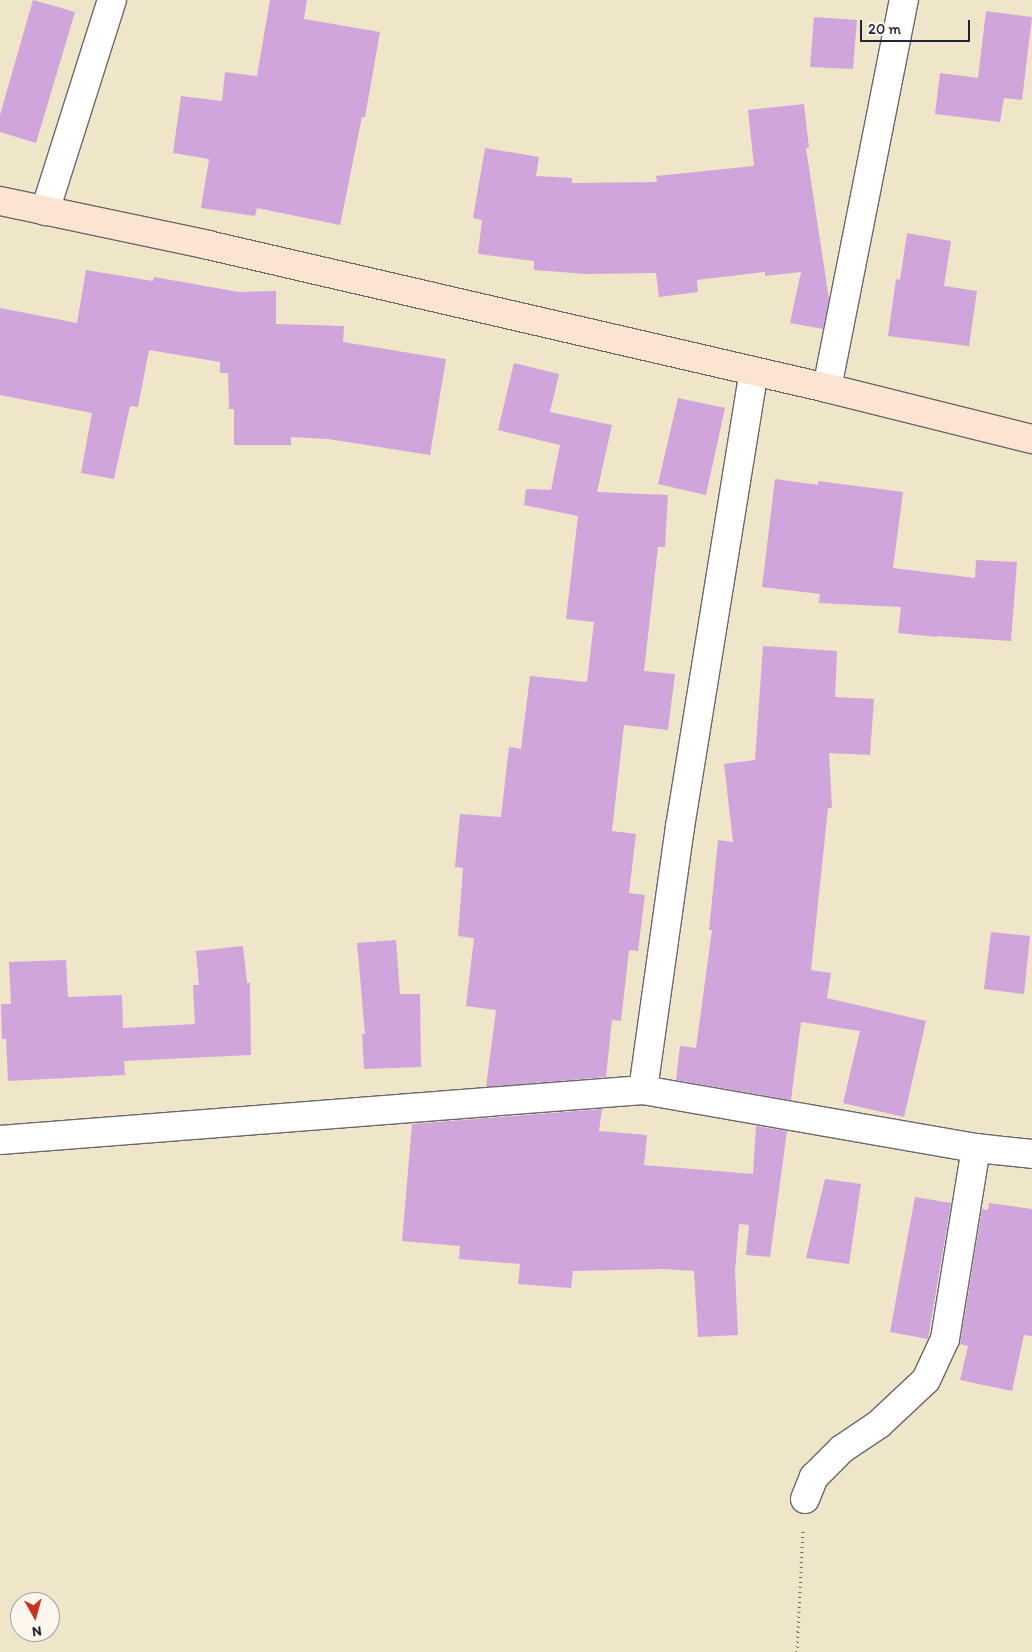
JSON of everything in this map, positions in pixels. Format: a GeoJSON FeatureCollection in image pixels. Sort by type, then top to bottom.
{"type":"FeatureCollection","features":[{"type":"Feature","properties":{"kind":"main road"},"geometry":{"type":"LineString","coordinates":[[0,201],[208,245],[827,388],[1032,439]]}},
{"type":"Feature","properties":{"kind":"street"},"geometry":{"type":"LineString","coordinates":[[45,211],[112,0]]}},
{"type":"Feature","properties":{"kind":"street"},"geometry":{"type":"LineString","coordinates":[[827,388],[904,0]]}},
{"type":"Feature","properties":{"kind":"street"},"geometry":{"type":"LineString","coordinates":[[643,1090],[682,818],[754,372]]}},
{"type":"Feature","properties":{"kind":"street"},"geometry":{"type":"LineString","coordinates":[[0,1140],[643,1090],[976,1148],[1032,1154]]}},
{"type":"Feature","properties":{"kind":"street"},"geometry":{"type":"LineString","coordinates":[[805,1498],[814,1477],[842,1449],[879,1424],[926,1380],[945,1339],[976,1148]]}},
{"type":"Feature","properties":{"kind":"path"},"geometry":{"type":"LineString","coordinates":[[797,1652],[805,1498]]}},
{"type":"Feature","properties":{"kind":"building"},"geometry":{"type":"Polygon","coordinates":[[[33,0],[75,12],[36,143],[0,132],[0,115],[33,0]]]}},
{"type":"Feature","properties":{"kind":"building"},"geometry":{"type":"Polygon","coordinates":[[[270,0],[307,0],[304,19],[380,32],[365,117],[362,117],[340,225],[257,208],[255,216],[201,208],[209,159],[173,153],[181,96],[222,101],[225,72],[257,76],[270,0]]]}},
{"type":"Feature","properties":{"kind":"building"},"geometry":{"type":"Polygon","coordinates":[[[986,11],[1032,17],[1022,100],[1004,98],[1000,122],[935,114],[940,73],[978,78],[986,11]]]}},
{"type":"Feature","properties":{"kind":"building"},"geometry":{"type":"Polygon","coordinates":[[[814,17],[857,20],[853,69],[810,67],[814,17]]]}},
{"type":"Feature","properties":{"kind":"building"},"geometry":{"type":"Polygon","coordinates":[[[804,104],[809,148],[806,148],[829,299],[823,329],[790,323],[801,272],[765,276],[765,272],[697,280],[698,292],[659,297],[656,273],[587,274],[534,270],[534,261],[478,254],[482,220],[473,218],[485,148],[539,157],[536,176],[572,178],[572,183],[657,182],[656,176],[754,166],[748,110],[804,104]]]}},
{"type":"Feature","properties":{"kind":"building"},"geometry":{"type":"Polygon","coordinates":[[[907,233],[951,241],[944,286],[977,291],[969,346],[888,336],[896,279],[900,280],[907,233]]]}},
{"type":"Feature","properties":{"kind":"building"},"geometry":{"type":"Polygon","coordinates":[[[86,270],[153,281],[154,277],[239,292],[276,291],[276,324],[344,326],[343,342],[446,359],[430,455],[328,439],[291,437],[291,445],[234,445],[234,409],[229,409],[228,373],[220,373],[220,362],[149,350],[138,407],[130,406],[114,479],[81,473],[92,413],[0,395],[0,308],[77,323],[86,270]]]}},
{"type":"Feature","properties":{"kind":"building"},"geometry":{"type":"Polygon","coordinates":[[[514,363],[559,374],[550,412],[612,425],[597,492],[668,495],[665,547],[658,547],[644,671],[675,674],[668,730],[624,725],[612,831],[636,834],[629,893],[645,895],[638,951],[629,950],[621,1021],[612,1020],[606,1077],[486,1087],[496,1010],[466,1006],[474,938],[458,936],[463,868],[455,867],[460,814],[501,817],[509,747],[521,749],[530,676],[587,682],[594,622],[566,619],[578,516],[524,505],[526,489],[551,490],[560,445],[498,430],[514,363]]]}},
{"type":"Feature","properties":{"kind":"building"},"geometry":{"type":"Polygon","coordinates":[[[678,398],[725,408],[706,495],[658,484],[678,398]]]}},
{"type":"Feature","properties":{"kind":"building"},"geometry":{"type":"Polygon","coordinates":[[[775,479],[818,485],[818,481],[903,492],[893,568],[975,578],[976,560],[1017,562],[1011,641],[898,633],[901,607],[819,603],[820,594],[762,587],[775,479]]]}},
{"type":"Feature","properties":{"kind":"building"},"geometry":{"type":"Polygon","coordinates":[[[763,646],[837,651],[835,697],[874,699],[870,755],[829,753],[832,808],[828,808],[811,970],[831,973],[827,998],[926,1021],[904,1117],[843,1103],[860,1031],[801,1022],[791,1100],[676,1080],[680,1046],[696,1048],[712,930],[709,930],[718,840],[733,842],[724,764],[755,760],[763,646]]]}},
{"type":"Feature","properties":{"kind":"building"},"geometry":{"type":"Polygon","coordinates":[[[991,932],[1030,936],[1024,994],[984,989],[991,932]]]}},
{"type":"Feature","properties":{"kind":"building"},"geometry":{"type":"Polygon","coordinates":[[[396,940],[400,994],[420,994],[421,1067],[364,1069],[362,1034],[365,1034],[357,943],[396,940]]]}},
{"type":"Feature","properties":{"kind":"building"},"geometry":{"type":"Polygon","coordinates":[[[243,946],[247,983],[250,983],[251,1055],[124,1061],[125,1075],[8,1081],[6,1039],[2,1039],[1,1004],[11,1004],[9,962],[66,960],[68,997],[122,995],[123,1028],[195,1024],[193,985],[199,985],[196,951],[243,946]]]}},
{"type":"Feature","properties":{"kind":"building"},"geometry":{"type":"Polygon","coordinates":[[[602,1109],[599,1131],[647,1135],[644,1165],[753,1174],[756,1126],[787,1131],[770,1257],[746,1255],[749,1225],[739,1224],[735,1271],[738,1335],[698,1337],[694,1271],[664,1269],[573,1271],[571,1288],[518,1284],[520,1264],[459,1259],[460,1246],[402,1241],[412,1124],[602,1109]]]}},
{"type":"Feature","properties":{"kind":"building"},"geometry":{"type":"Polygon","coordinates":[[[825,1179],[861,1184],[849,1264],[806,1258],[825,1179]]]}},
{"type":"Feature","properties":{"kind":"building"},"geometry":{"type":"Polygon","coordinates":[[[915,1197],[951,1203],[928,1339],[890,1332],[915,1197]]]}},
{"type":"Feature","properties":{"kind":"building"},"geometry":{"type":"Polygon","coordinates":[[[989,1203],[1032,1209],[1032,1336],[1024,1335],[1012,1391],[960,1380],[968,1346],[960,1344],[982,1209],[988,1210],[989,1203]]]}}]}
